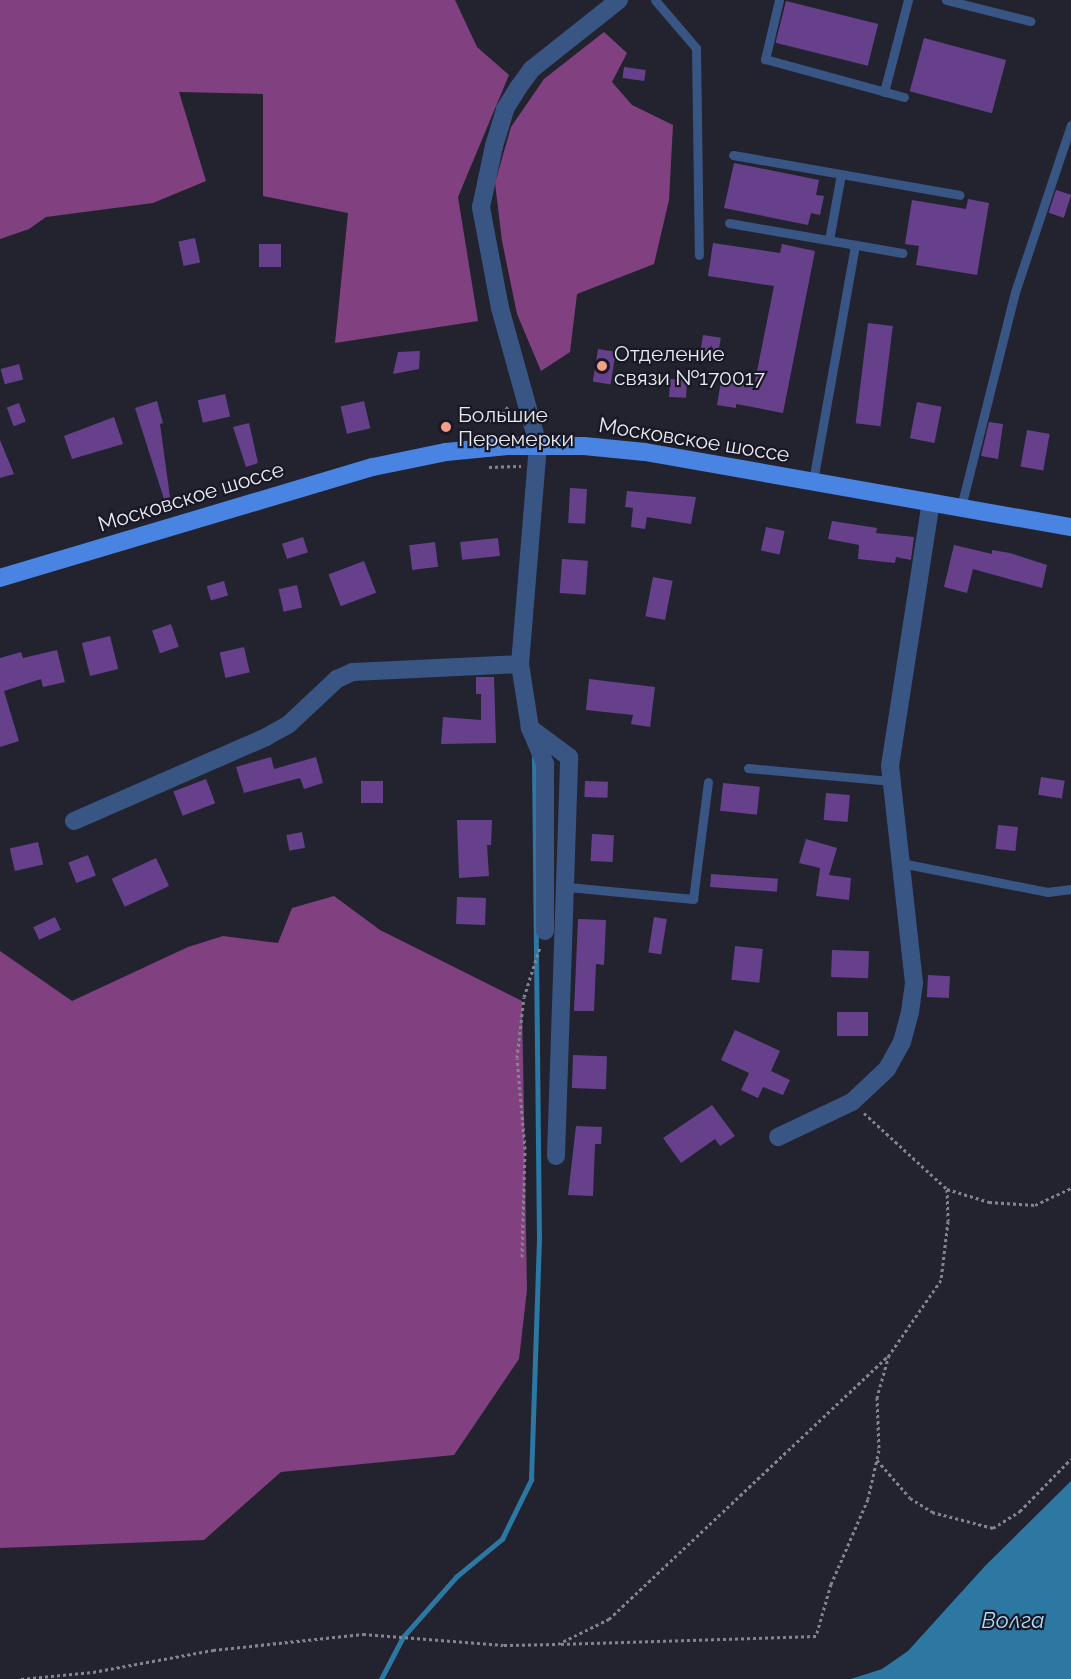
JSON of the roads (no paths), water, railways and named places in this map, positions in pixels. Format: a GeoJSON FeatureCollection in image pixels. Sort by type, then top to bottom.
{"type":"FeatureCollection","features":[{"type":"Feature","properties":{"kind":"main road","name":"Московское шоссе"},"geometry":{"type":"LineString","coordinates":[[0,578],[373,467],[446,452],[538,445],[630,450],[1071,527]]}},
{"type":"Feature","properties":{"kind":"street"},"geometry":{"type":"LineString","coordinates":[[545,931],[545,764],[530,728],[520,664],[538,445],[500,308],[481,207],[500,127],[518,88],[532,69],[619,0]]}},
{"type":"Feature","properties":{"kind":"street"},"geometry":{"type":"LineString","coordinates":[[778,1137],[852,1102],[887,1070],[902,1042],[910,1012],[914,984],[890,766],[931,502]]}},
{"type":"Feature","properties":{"kind":"street"},"geometry":{"type":"LineString","coordinates":[[75,821],[266,737],[289,724],[337,679],[353,672],[520,664]]}},
{"type":"Feature","properties":{"kind":"street"},"geometry":{"type":"LineString","coordinates":[[530,728],[569,757],[568,887],[556,1156]]}},
{"type":"Feature","properties":{"kind":"lane"},"geometry":{"type":"LineString","coordinates":[[655,0],[696,48],[699,255]]}},
{"type":"Feature","properties":{"kind":"lane"},"geometry":{"type":"LineString","coordinates":[[779,0],[765,59],[904,97]]}},
{"type":"Feature","properties":{"kind":"lane"},"geometry":{"type":"LineString","coordinates":[[884,92],[908,0]]}},
{"type":"Feature","properties":{"kind":"lane"},"geometry":{"type":"LineString","coordinates":[[946,0],[1030,21]]}},
{"type":"Feature","properties":{"kind":"lane"},"geometry":{"type":"LineString","coordinates":[[961,507],[1015,292],[1071,125]]}},
{"type":"Feature","properties":{"kind":"lane"},"geometry":{"type":"LineString","coordinates":[[733,155],[959,195]]}},
{"type":"Feature","properties":{"kind":"lane"},"geometry":{"type":"LineString","coordinates":[[829,240],[841,174]]}},
{"type":"Feature","properties":{"kind":"lane"},"geometry":{"type":"LineString","coordinates":[[729,223],[902,253]]}},
{"type":"Feature","properties":{"kind":"lane"},"geometry":{"type":"LineString","coordinates":[[813,481],[855,245]]}},
{"type":"Feature","properties":{"kind":"lane"},"geometry":{"type":"LineString","coordinates":[[748,768],[892,781]]}},
{"type":"Feature","properties":{"kind":"lane"},"geometry":{"type":"LineString","coordinates":[[568,887],[693,899],[708,782]]}},
{"type":"Feature","properties":{"kind":"lane"},"geometry":{"type":"LineString","coordinates":[[901,863],[1047,892],[1071,889]]}},
{"type":"Feature","properties":{"kind":"water","name":"Волга"},"geometry":{"type":"Polygon","coordinates":[[[1071,1481],[1071,1679],[851,1679],[882,1669],[908,1651],[985,1566],[1071,1481]]]}},
{"type":"Feature","properties":{"kind":"waterway"},"geometry":{"type":"LineString","coordinates":[[381,1679],[403,1637],[456,1577],[502,1539],[531,1480],[539,1239],[534,757]]}},
{"type":"Feature","properties":{"kind":"place","name":"Отделение связи №170017"},"geometry":{"type":"Point","coordinates":[602,366]}},
{"type":"Feature","properties":{"kind":"place","name":"Большие Перемерки"},"geometry":{"type":"Point","coordinates":[446,427]}}]}
